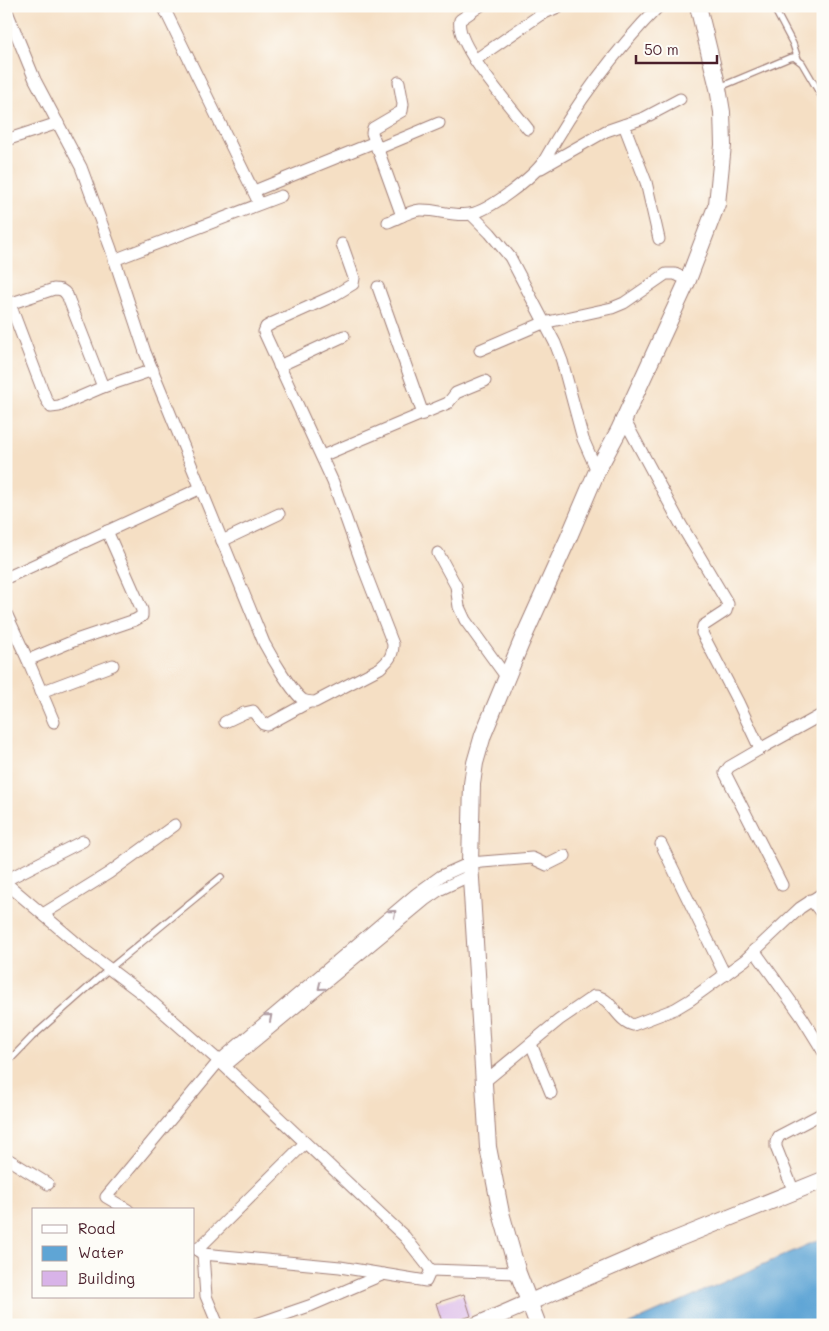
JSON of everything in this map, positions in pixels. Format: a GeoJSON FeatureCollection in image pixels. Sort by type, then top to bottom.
{"type":"FeatureCollection","features":[{"type":"Feature","properties":{"kind":"street"},"geometry":{"type":"LineString","coordinates":[[163,6],[259,203]]}},
{"type":"Feature","properties":{"kind":"street"},"geometry":{"type":"LineString","coordinates":[[480,6],[462,17],[459,23],[461,32],[475,60],[528,128]]}},
{"type":"Feature","properties":{"kind":"street"},"geometry":{"type":"LineString","coordinates":[[475,60],[540,15],[560,6]]}},
{"type":"Feature","properties":{"kind":"street"},"geometry":{"type":"LineString","coordinates":[[538,170],[603,68],[632,34],[660,6]]}},
{"type":"Feature","properties":{"kind":"street"},"geometry":{"type":"LineString","coordinates":[[534,1315],[518,1274],[501,1213],[488,1147],[471,869],[472,784],[475,763],[483,735],[507,678],[597,471],[624,419],[688,280],[717,204],[723,145],[722,112],[698,6]]}},
{"type":"Feature","properties":{"kind":"street"},"geometry":{"type":"LineString","coordinates":[[6,9],[10,28],[81,167],[153,370],[271,657],[303,700],[309,702],[315,702],[380,668],[389,660],[393,653],[393,644],[333,482],[266,338],[264,329],[273,323],[333,296],[353,284],[354,278],[342,244]]}},
{"type":"Feature","properties":{"kind":"street"},"geometry":{"type":"LineString","coordinates":[[398,82],[403,109],[399,114],[373,128],[372,133],[402,216]]}},
{"type":"Feature","properties":{"kind":"street"},"geometry":{"type":"LineString","coordinates":[[388,222],[412,211],[422,210],[459,215],[471,214],[486,208],[538,170],[606,131],[644,118],[680,99]]}},
{"type":"Feature","properties":{"kind":"street"},"geometry":{"type":"LineString","coordinates":[[6,140],[58,122]]}},
{"type":"Feature","properties":{"kind":"street"},"geometry":{"type":"LineString","coordinates":[[254,191],[439,123]]}},
{"type":"Feature","properties":{"kind":"street"},"geometry":{"type":"LineString","coordinates":[[624,125],[646,182],[659,239]]}},
{"type":"Feature","properties":{"kind":"street"},"geometry":{"type":"LineString","coordinates":[[114,260],[281,196]]}},
{"type":"Feature","properties":{"kind":"street"},"geometry":{"type":"LineString","coordinates":[[471,214],[510,257],[555,343],[562,361],[583,439],[597,471]]}},
{"type":"Feature","properties":{"kind":"street"},"geometry":{"type":"LineString","coordinates":[[480,350],[543,323],[612,308],[624,303],[666,274],[675,274],[688,280]]}},
{"type":"Feature","properties":{"kind":"street"},"geometry":{"type":"LineString","coordinates":[[378,287],[423,414]]}},
{"type":"Feature","properties":{"kind":"street"},"geometry":{"type":"LineString","coordinates":[[103,388],[64,291],[54,289],[8,304],[48,405],[60,406],[153,370]]}},
{"type":"Feature","properties":{"kind":"street"},"geometry":{"type":"LineString","coordinates":[[279,366],[344,336]]}},
{"type":"Feature","properties":{"kind":"street"},"geometry":{"type":"LineString","coordinates":[[322,456],[450,402],[452,396],[456,393],[485,381]]}},
{"type":"Feature","properties":{"kind":"street"},"geometry":{"type":"LineString","coordinates":[[624,419],[680,523],[727,600],[728,608],[726,611],[703,626],[702,633],[742,709],[760,749]]}},
{"type":"Feature","properties":{"kind":"street"},"geometry":{"type":"LineString","coordinates":[[6,578],[201,488]]}},
{"type":"Feature","properties":{"kind":"street"},"geometry":{"type":"LineString","coordinates":[[222,541],[280,514]]}},
{"type":"Feature","properties":{"kind":"street"},"geometry":{"type":"LineString","coordinates":[[28,660],[142,616],[142,610],[107,531]]}},
{"type":"Feature","properties":{"kind":"street"},"geometry":{"type":"LineString","coordinates":[[438,553],[456,586],[459,607],[465,620],[507,678]]}},
{"type":"Feature","properties":{"kind":"street"},"geometry":{"type":"LineString","coordinates":[[6,613],[54,722]]}},
{"type":"Feature","properties":{"kind":"street"},"geometry":{"type":"LineString","coordinates":[[41,692],[113,665]]}},
{"type":"Feature","properties":{"kind":"street"},"geometry":{"type":"LineString","coordinates":[[225,722],[253,711],[263,724],[267,725],[309,702]]}},
{"type":"Feature","properties":{"kind":"street"},"geometry":{"type":"LineString","coordinates":[[782,885],[725,773],[729,767],[823,714]]}},
{"type":"Feature","properties":{"kind":"street"},"geometry":{"type":"LineString","coordinates":[[43,914],[109,873],[175,825]]}},
{"type":"Feature","properties":{"kind":"street"},"geometry":{"type":"LineString","coordinates":[[83,841],[6,882],[109,969],[144,995],[222,1063],[406,1238],[431,1270],[518,1274]]}},
{"type":"Feature","properties":{"kind":"street"},"geometry":{"type":"LineString","coordinates":[[661,844],[725,975]]}},
{"type":"Feature","properties":{"kind":"street"},"geometry":{"type":"LineString","coordinates":[[125,1208],[106,1197],[222,1063],[342,963],[430,882],[471,869],[532,858],[547,865],[565,856]]}},
{"type":"Feature","properties":{"kind":"street"},"geometry":{"type":"LineString","coordinates":[[484,1082],[559,1020],[594,996],[604,998],[626,1022],[633,1025],[675,1009],[725,975],[790,917],[823,893]]}},
{"type":"Feature","properties":{"kind":"street"},"geometry":{"type":"LineString","coordinates":[[811,900],[823,915]]}},
{"type":"Feature","properties":{"kind":"street"},"geometry":{"type":"LineString","coordinates":[[754,950],[802,1017],[823,1051]]}},
{"type":"Feature","properties":{"kind":"street"},"geometry":{"type":"LineString","coordinates":[[531,1044],[551,1094]]}},
{"type":"Feature","properties":{"kind":"street"},"geometry":{"type":"LineString","coordinates":[[794,1192],[776,1147],[777,1139],[779,1136],[823,1113]]}},
{"type":"Feature","properties":{"kind":"street"},"geometry":{"type":"LineString","coordinates":[[198,1251],[305,1143]]}},
{"type":"Feature","properties":{"kind":"street"},"geometry":{"type":"LineString","coordinates":[[6,1158],[48,1184]]}},
{"type":"Feature","properties":{"kind":"street"},"geometry":{"type":"LineString","coordinates":[[477,1325],[534,1315],[657,1247],[823,1180]]}},
{"type":"Feature","properties":{"kind":"street"},"geometry":{"type":"LineString","coordinates":[[198,1251],[340,1267],[426,1281],[431,1270]]}},
{"type":"Feature","properties":{"kind":"street"},"geometry":{"type":"LineString","coordinates":[[198,1251],[206,1296],[218,1325]]}},
{"type":"Feature","properties":{"kind":"street"},"geometry":{"type":"LineString","coordinates":[[254,1325],[312,1305],[384,1274]]}},
{"type":"Feature","properties":{"kind":"lane"},"geometry":{"type":"LineString","coordinates":[[775,10],[793,44],[798,59],[823,99]]}},
{"type":"Feature","properties":{"kind":"lane"},"geometry":{"type":"LineString","coordinates":[[718,88],[789,58],[798,59]]}},
{"type":"Feature","properties":{"kind":"lane"},"geometry":{"type":"LineString","coordinates":[[6,1064],[32,1037],[109,969],[221,877]]}},
{"type":"Feature","properties":{"kind":"water"},"geometry":{"type":"Polygon","coordinates":[[[823,1238],[823,1324],[627,1325],[823,1238]]]}},
{"type":"Feature","properties":{"kind":"building"},"geometry":{"type":"Polygon","coordinates":[[[464,1294],[471,1316],[443,1325],[436,1303],[464,1294]]]}}]}
